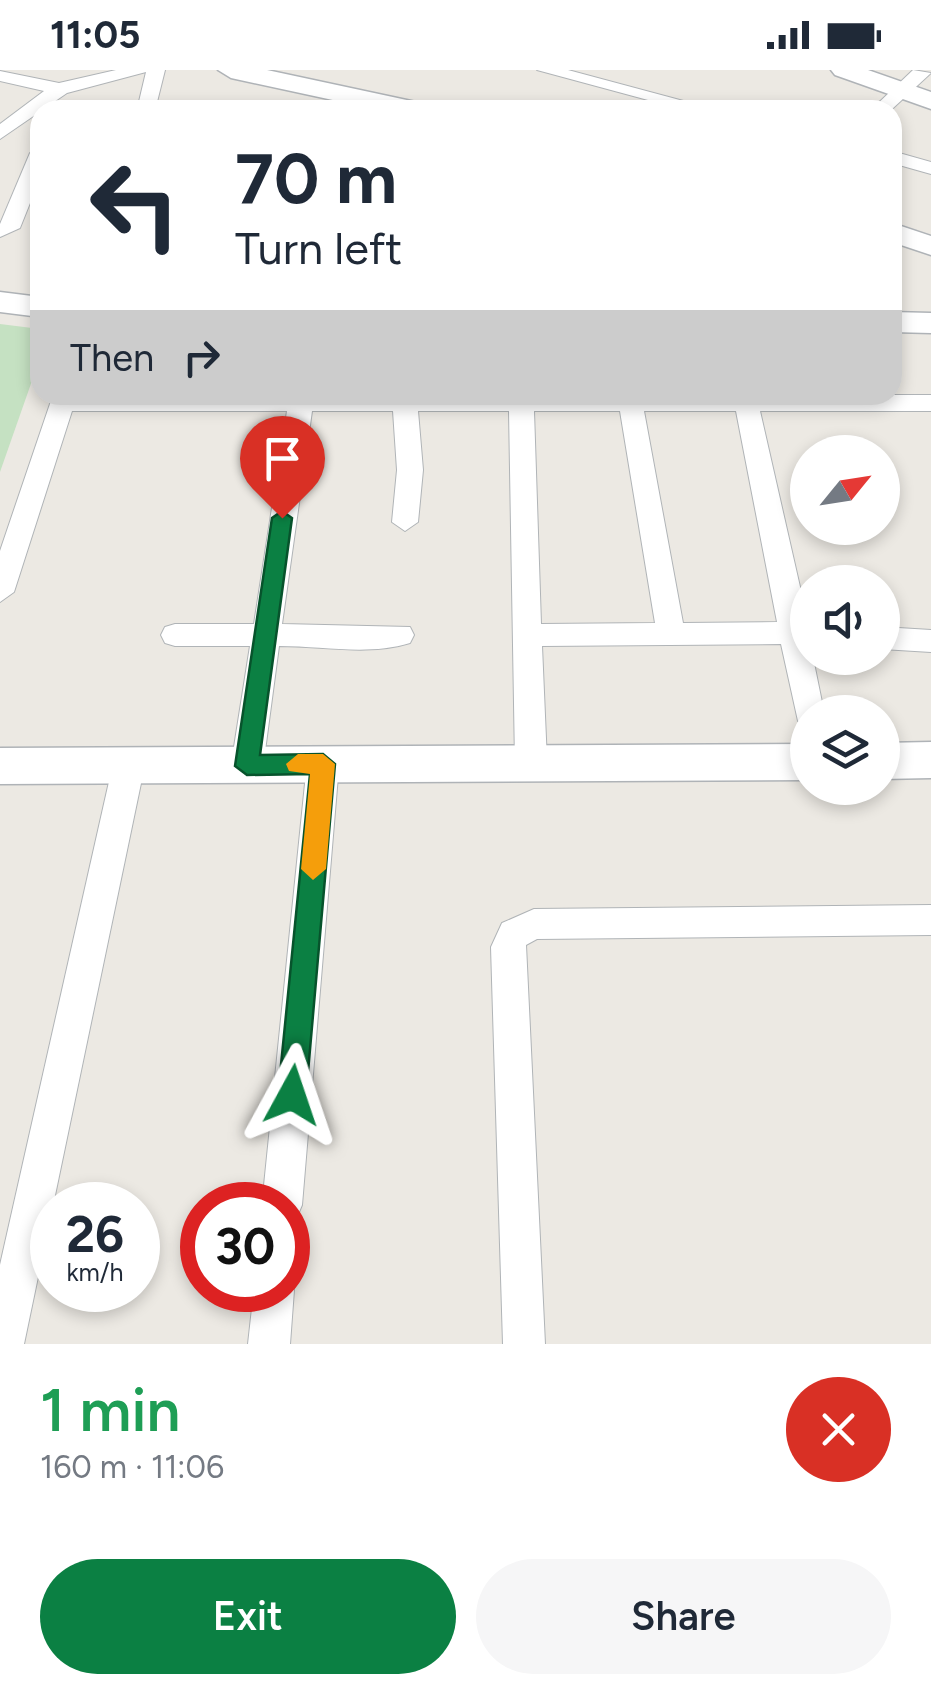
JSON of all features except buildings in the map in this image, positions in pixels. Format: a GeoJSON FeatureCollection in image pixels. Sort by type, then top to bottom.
{"type":"FeatureCollection","features":[{"type":"Feature","properties":{"kind":"street"},"geometry":{"type":"LineString","coordinates":[[44,100],[59,89],[138,70]]}},
{"type":"Feature","properties":{"kind":"street"},"geometry":{"type":"LineString","coordinates":[[148,100],[156,70]]}},
{"type":"Feature","properties":{"kind":"street"},"geometry":{"type":"LineString","coordinates":[[232,70],[370,100]]}},
{"type":"Feature","properties":{"kind":"street"},"geometry":{"type":"LineString","coordinates":[[546,70],[668,100]]}},
{"type":"Feature","properties":{"kind":"street"},"geometry":{"type":"LineString","coordinates":[[844,70],[888,100]]}},
{"type":"Feature","properties":{"kind":"street"},"geometry":{"type":"LineString","coordinates":[[890,100],[924,70]]}},
{"type":"Feature","properties":{"kind":"street"},"geometry":{"type":"LineString","coordinates":[[0,76],[59,89]]}},
{"type":"Feature","properties":{"kind":"street"},"geometry":{"type":"LineString","coordinates":[[56,100],[59,89]]}},
{"type":"Feature","properties":{"kind":"street"},"geometry":{"type":"LineString","coordinates":[[902,101],[931,101]]}},
{"type":"Feature","properties":{"kind":"street"},"geometry":{"type":"LineString","coordinates":[[0,133],[30,111]]}},
{"type":"Feature","properties":{"kind":"street"},"geometry":{"type":"LineString","coordinates":[[902,160],[931,168]]}},
{"type":"Feature","properties":{"kind":"street"},"geometry":{"type":"LineString","coordinates":[[0,232],[10,228],[30,178]]}},
{"type":"Feature","properties":{"kind":"street"},"geometry":{"type":"LineString","coordinates":[[902,236],[931,246]]}},
{"type":"Feature","properties":{"kind":"street"},"geometry":{"type":"LineString","coordinates":[[0,302],[30,306]]}},
{"type":"Feature","properties":{"kind":"street"},"geometry":{"type":"LineString","coordinates":[[902,322],[931,323]]}},
{"type":"Feature","properties":{"kind":"street"},"geometry":{"type":"LineString","coordinates":[[902,402],[931,403]]}},
{"type":"Feature","properties":{"kind":"street"},"geometry":{"type":"LineString","coordinates":[[0,592],[7,550],[62,405]]}},
{"type":"Feature","properties":{"kind":"street"},"geometry":{"type":"LineString","coordinates":[[247,766],[263,634],[301,405]]}},
{"type":"Feature","properties":{"kind":"street"},"geometry":{"type":"LineString","coordinates":[[404,405],[410,470],[405,522]]}},
{"type":"Feature","properties":{"kind":"street"},"geometry":{"type":"LineString","coordinates":[[521,405],[531,762]]}},
{"type":"Feature","properties":{"kind":"street"},"geometry":{"type":"LineString","coordinates":[[631,405],[672,636]]}},
{"type":"Feature","properties":{"kind":"street"},"geometry":{"type":"LineString","coordinates":[[748,405],[790,589]]}},
{"type":"Feature","properties":{"kind":"street"},"geometry":{"type":"LineString","coordinates":[[528,635],[790,633]]}},
{"type":"Feature","properties":{"kind":"street"},"geometry":{"type":"LineString","coordinates":[[175,635],[332,634],[357,640],[400,636]]}},
{"type":"Feature","properties":{"kind":"street"},"geometry":{"type":"LineString","coordinates":[[900,639],[931,641]]}},
{"type":"Feature","properties":{"kind":"street"},"geometry":{"type":"LineString","coordinates":[[900,761],[931,760]]}},
{"type":"Feature","properties":{"kind":"street"},"geometry":{"type":"LineString","coordinates":[[0,766],[790,762]]}},
{"type":"Feature","properties":{"kind":"street"},"geometry":{"type":"LineString","coordinates":[[2,1344],[129,764]]}},
{"type":"Feature","properties":{"kind":"street"},"geometry":{"type":"LineString","coordinates":[[284,1182],[323,764]]}},
{"type":"Feature","properties":{"kind":"street"},"geometry":{"type":"LineString","coordinates":[[524,1344],[508,947],[514,934],[534,924],[931,920]]}},
{"type":"Feature","properties":{"kind":"street"},"geometry":{"type":"LineString","coordinates":[[269,1344],[272,1312]]}},
{"type":"Feature","properties":{"kind":"green space"},"geometry":{"type":"Polygon","coordinates":[[[0,324],[30,328],[30,386],[0,472],[0,324]]]}},
{"type":"Feature","properties":{"kind":"slow traffic"},"geometry":{"type":"LineString","coordinates":[[298,764],[323,764],[313,869]]}},
{"type":"Feature","properties":{"kind":"route"},"geometry":{"type":"LineString","coordinates":[[282,518],[247,766],[323,764],[292,1095]]}}]}
